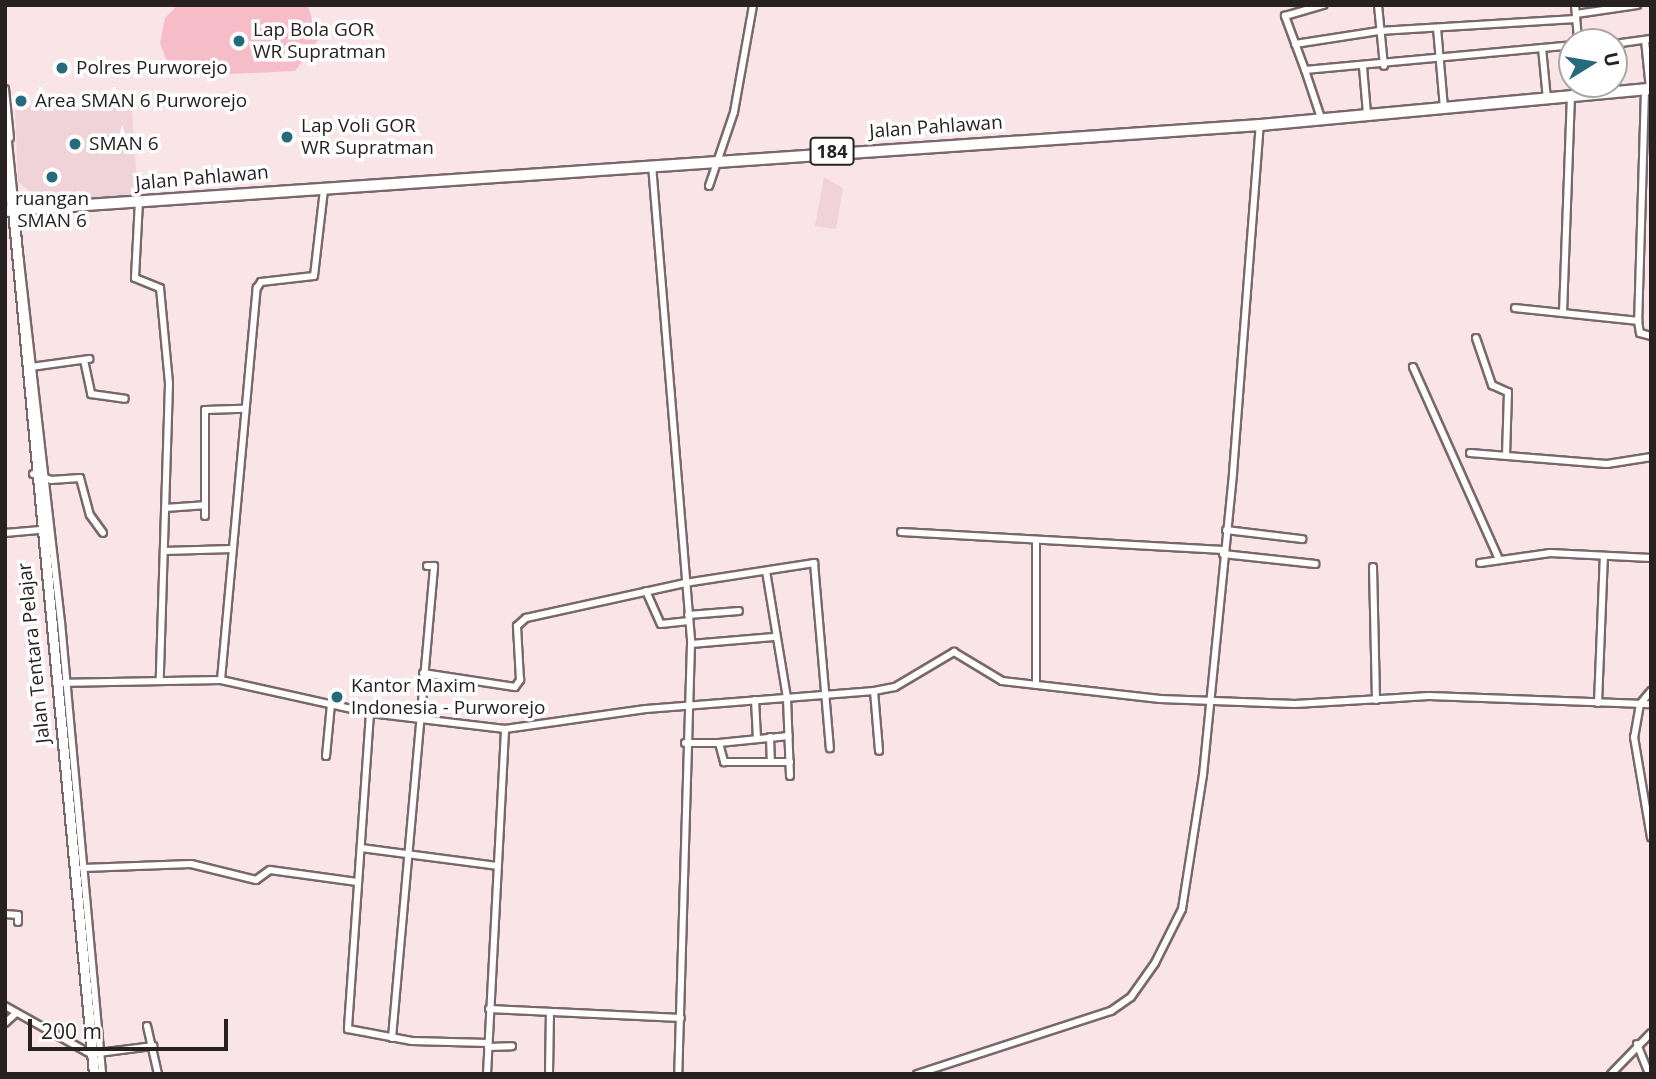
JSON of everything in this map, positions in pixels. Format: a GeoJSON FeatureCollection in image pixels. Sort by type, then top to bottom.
{"type":"FeatureCollection","features":[{"type":"Feature","properties":{"kind":"highway"},"geometry":{"type":"LineString","coordinates":[[5,133],[9,170],[8,211]]}},
{"type":"Feature","properties":{"kind":"main road","name":"Jalan Pahlawan"},"geometry":{"type":"LineString","coordinates":[[1628,89],[1649,89]]}},
{"type":"Feature","properties":{"kind":"main road","name":"Jalan Pahlawan"},"geometry":{"type":"LineString","coordinates":[[8,211],[713,159],[1260,125],[1560,98]]}},
{"type":"Feature","properties":{"kind":"main road","name":"Jalan Tentara Pelajar"},"geometry":{"type":"LineString","coordinates":[[8,211],[30,367],[33,474],[38,530],[79,868],[95,1054],[94,1074]]}},
{"type":"Feature","properties":{"kind":"street"},"geometry":{"type":"LineString","coordinates":[[709,186],[713,159],[734,112],[753,5]]}},
{"type":"Feature","properties":{"kind":"street"},"geometry":{"type":"LineString","coordinates":[[1321,118],[1285,14],[1324,5]]}},
{"type":"Feature","properties":{"kind":"street"},"geometry":{"type":"LineString","coordinates":[[1378,5],[1384,66]]}},
{"type":"Feature","properties":{"kind":"street"},"geometry":{"type":"LineString","coordinates":[[1575,5],[1577,28]]}},
{"type":"Feature","properties":{"kind":"street"},"geometry":{"type":"LineString","coordinates":[[1295,44],[1379,31],[1576,16],[1637,5]]}},
{"type":"Feature","properties":{"kind":"street"},"geometry":{"type":"LineString","coordinates":[[1437,28],[1444,108]]}},
{"type":"Feature","properties":{"kind":"street"},"geometry":{"type":"LineString","coordinates":[[1628,42],[1648,39],[1649,89],[1640,169],[1637,321],[1640,333],[1651,336]]}},
{"type":"Feature","properties":{"kind":"street"},"geometry":{"type":"LineString","coordinates":[[1305,70],[1384,66],[1558,46]]}},
{"type":"Feature","properties":{"kind":"street"},"geometry":{"type":"LineString","coordinates":[[1542,48],[1548,99]]}},
{"type":"Feature","properties":{"kind":"street"},"geometry":{"type":"LineString","coordinates":[[1363,67],[1367,114]]}},
{"type":"Feature","properties":{"kind":"street"},"geometry":{"type":"LineString","coordinates":[[5,89],[9,170]]}},
{"type":"Feature","properties":{"kind":"street"},"geometry":{"type":"LineString","coordinates":[[1563,313],[1571,98]]}},
{"type":"Feature","properties":{"kind":"street"},"geometry":{"type":"LineString","coordinates":[[917,1074],[1091,1019],[1131,997],[1172,934],[1190,885],[1206,702],[1226,530],[1260,125]]}},
{"type":"Feature","properties":{"kind":"street"},"geometry":{"type":"LineString","coordinates":[[652,165],[691,644],[684,706],[678,1074]]}},
{"type":"Feature","properties":{"kind":"street"},"geometry":{"type":"LineString","coordinates":[[1640,169],[1651,170]]}},
{"type":"Feature","properties":{"kind":"street"},"geometry":{"type":"LineString","coordinates":[[221,680],[243,409],[259,283],[314,276],[324,187]]}},
{"type":"Feature","properties":{"kind":"street"},"geometry":{"type":"LineString","coordinates":[[139,201],[135,278],[159,285],[167,352],[160,678]]}},
{"type":"Feature","properties":{"kind":"street"},"geometry":{"type":"LineString","coordinates":[[1515,308],[1637,321]]}},
{"type":"Feature","properties":{"kind":"street"},"geometry":{"type":"LineString","coordinates":[[1476,338],[1492,385],[1508,393],[1506,455]]}},
{"type":"Feature","properties":{"kind":"street"},"geometry":{"type":"LineString","coordinates":[[125,399],[91,394],[87,360],[30,367],[67,682],[79,868],[191,864],[251,879],[270,870],[357,882]]}},
{"type":"Feature","properties":{"kind":"street"},"geometry":{"type":"LineString","coordinates":[[1413,367],[1499,559]]}},
{"type":"Feature","properties":{"kind":"street"},"geometry":{"type":"LineString","coordinates":[[205,516],[205,410],[243,409]]}},
{"type":"Feature","properties":{"kind":"street"},"geometry":{"type":"LineString","coordinates":[[1470,453],[1607,464],[1651,457]]}},
{"type":"Feature","properties":{"kind":"street"},"geometry":{"type":"LineString","coordinates":[[33,474],[44,479],[80,478],[90,515],[103,533]]}},
{"type":"Feature","properties":{"kind":"street"},"geometry":{"type":"LineString","coordinates":[[165,508],[204,505]]}},
{"type":"Feature","properties":{"kind":"street"},"geometry":{"type":"LineString","coordinates":[[5,533],[38,530]]}},
{"type":"Feature","properties":{"kind":"street"},"geometry":{"type":"LineString","coordinates":[[1226,530],[1302,539]]}},
{"type":"Feature","properties":{"kind":"street"},"geometry":{"type":"LineString","coordinates":[[901,532],[1223,552],[1315,564]]}},
{"type":"Feature","properties":{"kind":"street"},"geometry":{"type":"LineString","coordinates":[[1036,685],[1037,540]]}},
{"type":"Feature","properties":{"kind":"street"},"geometry":{"type":"LineString","coordinates":[[164,551],[232,549]]}},
{"type":"Feature","properties":{"kind":"street"},"geometry":{"type":"LineString","coordinates":[[1598,703],[1604,556]]}},
{"type":"Feature","properties":{"kind":"street"},"geometry":{"type":"LineString","coordinates":[[1480,563],[1499,559],[1604,556],[1651,558]]}},
{"type":"Feature","properties":{"kind":"street"},"geometry":{"type":"LineString","coordinates":[[392,1038],[417,716],[424,673],[434,565],[426,566]]}},
{"type":"Feature","properties":{"kind":"street"},"geometry":{"type":"LineString","coordinates":[[424,673],[515,687],[520,621],[685,583],[819,566],[830,694],[830,748]]}},
{"type":"Feature","properties":{"kind":"street"},"geometry":{"type":"LineString","coordinates":[[1373,567],[1376,700]]}},
{"type":"Feature","properties":{"kind":"street"},"geometry":{"type":"LineString","coordinates":[[766,571],[774,637],[787,698],[790,776]]}},
{"type":"Feature","properties":{"kind":"street"},"geometry":{"type":"LineString","coordinates":[[646,591],[661,624],[739,611]]}},
{"type":"Feature","properties":{"kind":"street"},"geometry":{"type":"LineString","coordinates":[[691,644],[774,637]]}},
{"type":"Feature","properties":{"kind":"street"},"geometry":{"type":"LineString","coordinates":[[55,683],[160,678],[221,680],[370,713],[417,716],[505,729],[684,706],[874,691],[895,687],[954,652],[1002,681],[1206,702],[1376,700],[1429,696],[1651,704]]}},
{"type":"Feature","properties":{"kind":"street"},"geometry":{"type":"LineString","coordinates":[[874,691],[879,751]]}},
{"type":"Feature","properties":{"kind":"street"},"geometry":{"type":"LineString","coordinates":[[1651,691],[1640,704],[1634,737],[1651,838]]}},
{"type":"Feature","properties":{"kind":"street"},"geometry":{"type":"LineString","coordinates":[[755,700],[757,738]]}},
{"type":"Feature","properties":{"kind":"street"},"geometry":{"type":"LineString","coordinates":[[326,756],[331,705]]}},
{"type":"Feature","properties":{"kind":"street"},"geometry":{"type":"LineString","coordinates":[[370,713],[348,1030],[392,1038],[512,1046]]}},
{"type":"Feature","properties":{"kind":"street"},"geometry":{"type":"LineString","coordinates":[[487,1074],[505,729]]}},
{"type":"Feature","properties":{"kind":"street"},"geometry":{"type":"LineString","coordinates":[[685,743],[719,743],[789,736]]}},
{"type":"Feature","properties":{"kind":"street"},"geometry":{"type":"LineString","coordinates":[[770,737],[771,762]]}},
{"type":"Feature","properties":{"kind":"street"},"geometry":{"type":"LineString","coordinates":[[719,743],[722,762],[790,762]]}},
{"type":"Feature","properties":{"kind":"street"},"geometry":{"type":"LineString","coordinates":[[361,848],[497,866]]}},
{"type":"Feature","properties":{"kind":"street"},"geometry":{"type":"LineString","coordinates":[[5,914],[18,915],[18,922]]}},
{"type":"Feature","properties":{"kind":"street"},"geometry":{"type":"LineString","coordinates":[[5,1006],[95,1054],[153,1046]]}},
{"type":"Feature","properties":{"kind":"street"},"geometry":{"type":"LineString","coordinates":[[489,1009],[681,1018]]}},
{"type":"Feature","properties":{"kind":"street"},"geometry":{"type":"LineString","coordinates":[[549,1074],[550,1012]]}},
{"type":"Feature","properties":{"kind":"street"},"geometry":{"type":"LineString","coordinates":[[5,1023],[16,1013]]}},
{"type":"Feature","properties":{"kind":"street"},"geometry":{"type":"LineString","coordinates":[[148,1026],[158,1074]]}},
{"type":"Feature","properties":{"kind":"street"},"geometry":{"type":"LineString","coordinates":[[1611,1074],[1637,1044],[1651,1034]]}},
{"type":"Feature","properties":{"kind":"street"},"geometry":{"type":"LineString","coordinates":[[1637,1044],[1649,1074]]}},
{"type":"Feature","properties":{"kind":"street"},"geometry":{"type":"LineString","coordinates":[[95,1054],[102,1074]]}},
{"type":"Feature","properties":{"kind":"shaded area","name":"Lap Bola GOR WR Supratman"},"geometry":{"type":"Polygon","coordinates":[[[178,5],[308,5],[318,40],[295,71],[187,76],[167,61],[160,43],[165,18],[178,5]]]}},
{"type":"Feature","properties":{"kind":"shaded area","name":"SMAN 6"},"geometry":{"type":"Polygon","coordinates":[[[131,99],[138,195],[45,203],[18,182],[15,107],[131,99]]]}},
{"type":"Feature","properties":{"kind":"shaded area"},"geometry":{"type":"Polygon","coordinates":[[[824,177],[843,188],[836,229],[815,226],[824,177]]]}},
{"type":"Feature","properties":{"kind":"place","name":"Lap Bola GOR WR Supratman"},"geometry":{"type":"Point","coordinates":[239,41]}},
{"type":"Feature","properties":{"kind":"place","name":"Polres Purworejo"},"geometry":{"type":"Point","coordinates":[62,68]}},
{"type":"Feature","properties":{"kind":"place","name":"Area SMAN 6 Purworejo"},"geometry":{"type":"Point","coordinates":[21,101]}},
{"type":"Feature","properties":{"kind":"place","name":"Lap Voli GOR WR Supratman"},"geometry":{"type":"Point","coordinates":[287,137]}},
{"type":"Feature","properties":{"kind":"place","name":"SMAN 6"},"geometry":{"type":"Point","coordinates":[75,144]}},
{"type":"Feature","properties":{"kind":"place","name":"ruangan SMAN 6"},"geometry":{"type":"Point","coordinates":[52,177]}},
{"type":"Feature","properties":{"kind":"place","name":"Kantor Maxim Indonesia - Purworejo"},"geometry":{"type":"Point","coordinates":[337,697]}}]}
